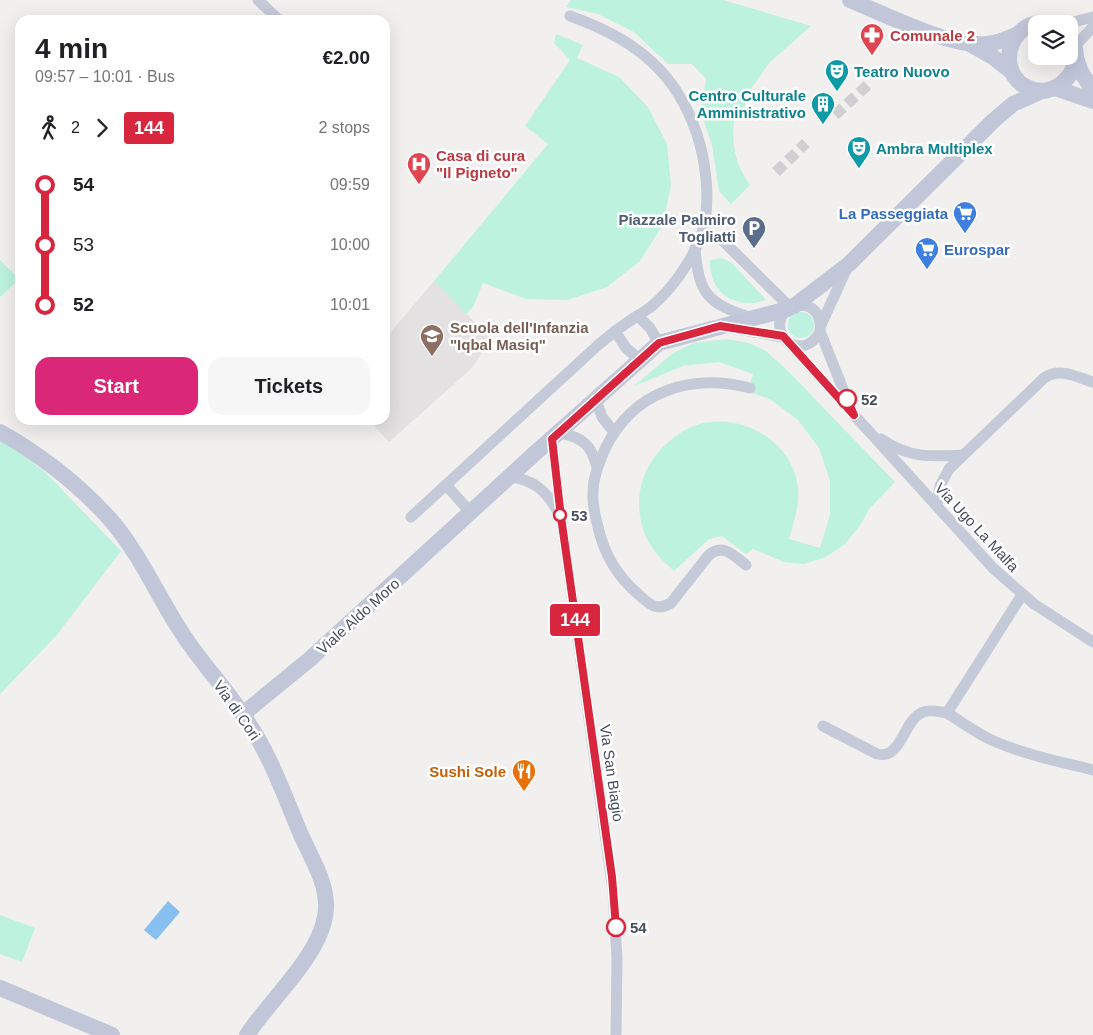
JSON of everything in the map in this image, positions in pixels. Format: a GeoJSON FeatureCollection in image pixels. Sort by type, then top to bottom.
{"type":"FeatureCollection","features":[{"type":"Feature","properties":{"kind":"street"},"geometry":{"type":"LineString","coordinates":[[258,0],[273,15]]}},
{"type":"Feature","properties":{"kind":"street"},"geometry":{"type":"LineString","coordinates":[[850,0],[931,33],[968,43],[990,44],[1016,35],[1028,27]]}},
{"type":"Feature","properties":{"kind":"street"},"geometry":{"type":"LineString","coordinates":[[411,517],[615,331],[652,306],[681,272],[696,246],[705,221],[707,210],[705,177],[696,132],[679,94],[664,73],[639,52],[606,32],[570,16]]}},
{"type":"Feature","properties":{"kind":"street"},"geometry":{"type":"LineString","coordinates":[[1078,21],[1093,17]]}},
{"type":"Feature","properties":{"kind":"street"},"geometry":{"type":"LineString","coordinates":[[1078,41],[1093,27]]}},
{"type":"Feature","properties":{"kind":"street"},"geometry":{"type":"LineString","coordinates":[[1013,104],[1014,75],[1009,63],[1009,53],[1011,43],[1016,35]]}},
{"type":"Feature","properties":{"kind":"street"},"geometry":{"type":"LineString","coordinates":[[968,43],[993,57],[1024,85],[1093,101]]}},
{"type":"Feature","properties":{"kind":"street"},"geometry":{"type":"LineString","coordinates":[[1078,62],[1081,72],[1093,90]]}},
{"type":"Feature","properties":{"kind":"street"},"geometry":{"type":"LineString","coordinates":[[785,339],[780,325],[781,318],[791,308],[849,264],[994,120],[1013,104],[1064,83],[1070,76],[1075,65]]}},
{"type":"Feature","properties":{"kind":"street"},"geometry":{"type":"LineString","coordinates":[[696,246],[709,238],[722,240],[791,308]]}},
{"type":"Feature","properties":{"kind":"street"},"geometry":{"type":"LineString","coordinates":[[696,246],[698,276],[708,295],[725,308],[752,318]]}},
{"type":"Feature","properties":{"kind":"street"},"geometry":{"type":"LineString","coordinates":[[720,326],[785,339],[793,345],[806,345],[817,338],[849,264]]}},
{"type":"Feature","properties":{"kind":"street"},"geometry":{"type":"LineString","coordinates":[[615,331],[626,348],[640,360],[659,343],[800,305],[817,313],[820,328]]}},
{"type":"Feature","properties":{"kind":"street"},"geometry":{"type":"LineString","coordinates":[[638,316],[650,328],[659,343]]}},
{"type":"Feature","properties":{"kind":"street","name":"Via Ugo La Malfa"},"geometry":{"type":"LineString","coordinates":[[820,328],[854,415]]}},
{"type":"Feature","properties":{"kind":"street","name":"Via Ugo La Malfa"},"geometry":{"type":"LineString","coordinates":[[785,339],[993,568],[1022,594],[1053,617],[1093,642]]}},
{"type":"Feature","properties":{"kind":"street","name":"Viale Aldo Moro"},"geometry":{"type":"LineString","coordinates":[[243,714],[310,660],[509,477],[640,360]]}},
{"type":"Feature","properties":{"kind":"street"},"geometry":{"type":"LineString","coordinates":[[937,506],[940,486],[946,474],[963,455],[1040,381],[1052,373],[1062,372],[1093,382]]}},
{"type":"Feature","properties":{"kind":"street"},"geometry":{"type":"LineString","coordinates":[[746,565],[726,550],[716,550],[708,556],[671,603],[661,608],[653,606],[638,594],[614,566],[603,546],[593,501],[594,482],[598,467],[614,432],[623,420],[642,404],[656,395],[694,383],[716,382],[750,388]]}},
{"type":"Feature","properties":{"kind":"street"},"geometry":{"type":"LineString","coordinates":[[596,400],[602,417],[614,432]]}},
{"type":"Feature","properties":{"kind":"street"},"geometry":{"type":"LineString","coordinates":[[867,429],[896,448],[911,454],[934,457],[963,455]]}},
{"type":"Feature","properties":{"kind":"street","name":"Via di Cori"},"geometry":{"type":"LineString","coordinates":[[0,432],[64,475],[92,500],[114,524],[141,562],[165,606],[192,649],[243,714],[262,745],[319,874],[326,903],[323,923],[310,952],[247,1035]]}},
{"type":"Feature","properties":{"kind":"street"},"geometry":{"type":"LineString","coordinates":[[556,436],[574,436],[584,442],[592,452],[598,467]]}},
{"type":"Feature","properties":{"kind":"street","name":"Via San Biagio"},"geometry":{"type":"LineString","coordinates":[[556,436],[561,517],[612,877],[616,943],[616,1035]]}},
{"type":"Feature","properties":{"kind":"street","name":"Via San Biagio"},"geometry":{"type":"LineString","coordinates":[[509,477],[525,479],[537,487],[550,499],[561,517]]}},
{"type":"Feature","properties":{"kind":"street"},"geometry":{"type":"LineString","coordinates":[[446,485],[471,513]]}},
{"type":"Feature","properties":{"kind":"street"},"geometry":{"type":"LineString","coordinates":[[947,712],[1022,594]]}},
{"type":"Feature","properties":{"kind":"street"},"geometry":{"type":"LineString","coordinates":[[823,726],[874,752],[884,755],[894,750],[910,724],[918,715],[924,712],[947,712],[979,734],[997,743],[1093,770]]}},
{"type":"Feature","properties":{"kind":"street"},"geometry":{"type":"LineString","coordinates":[[0,988],[112,1035]]}},
{"type":"Feature","properties":{"kind":"shaded area","name":"Scuola dell'Infanzia \"Iqbal Masiq\""},"geometry":{"type":"Polygon","coordinates":[[[434,281],[491,339],[471,369],[389,442],[374,425],[390,425],[390,333],[434,281]]]}},
{"type":"Feature","properties":{"kind":"green space"},"geometry":{"type":"Polygon","coordinates":[[[571,0],[723,0],[811,26],[770,62],[750,90],[742,116],[734,118],[733,136],[735,153],[740,169],[750,185],[731,204],[719,191],[712,145],[701,113],[706,79],[692,64],[668,64],[634,32],[598,14],[566,7],[571,0]]]}},
{"type":"Feature","properties":{"kind":"green space"},"geometry":{"type":"Polygon","coordinates":[[[556,34],[583,45],[577,58],[619,77],[648,107],[667,144],[671,186],[662,226],[640,261],[607,287],[567,300],[526,299],[483,283],[473,307],[466,314],[434,281],[548,144],[525,126],[570,60],[554,43],[556,34]]]}},
{"type":"Feature","properties":{"kind":"green space"},"geometry":{"type":"Polygon","coordinates":[[[721,258],[731,262],[766,300],[744,303],[735,301],[719,290],[711,271],[710,260],[721,258]]]}},
{"type":"Feature","properties":{"kind":"green space"},"geometry":{"type":"Polygon","coordinates":[[[0,260],[15,275],[15,283],[0,297],[0,260]]]}},
{"type":"Feature","properties":{"kind":"green space"},"geometry":{"type":"Polygon","coordinates":[[[801,312],[810,316],[814,325],[810,334],[801,338],[792,334],[788,325],[792,316],[801,312]]]}},
{"type":"Feature","properties":{"kind":"green space"},"geometry":{"type":"Polygon","coordinates":[[[727,339],[749,343],[766,351],[789,372],[895,482],[869,509],[861,524],[845,544],[826,557],[804,564],[784,562],[753,549],[746,554],[722,536],[709,539],[674,571],[664,562],[645,535],[640,516],[640,490],[649,466],[656,455],[680,433],[696,425],[710,422],[725,422],[740,424],[754,429],[779,447],[788,458],[798,487],[796,513],[789,539],[820,548],[830,515],[830,481],[819,448],[798,420],[770,399],[748,392],[753,374],[719,362],[683,366],[634,386],[673,353],[694,343],[727,339]]]}},
{"type":"Feature","properties":{"kind":"green space"},"geometry":{"type":"Polygon","coordinates":[[[0,440],[10,445],[46,473],[121,551],[56,636],[0,694],[0,440]]]}},
{"type":"Feature","properties":{"kind":"green space"},"geometry":{"type":"Polygon","coordinates":[[[0,915],[35,928],[22,962],[0,954],[0,915]]]}},
{"type":"Feature","properties":{"kind":"water"},"geometry":{"type":"Polygon","coordinates":[[[168,901],[180,912],[156,940],[144,930],[168,901]]]}},
{"type":"Feature","properties":{"kind":"tunnel"},"geometry":{"type":"LineString","coordinates":[[835,115],[870,83]]}},
{"type":"Feature","properties":{"kind":"tunnel"},"geometry":{"type":"LineString","coordinates":[[776,172],[806,143]]}},
{"type":"Feature","properties":{"kind":"bus line","name":"144"},"geometry":{"type":"LineString","coordinates":[[616,927],[612,877],[561,517],[552,439],[659,343],[720,326],[783,336],[854,415],[847,399]]}},
{"type":"Feature","properties":{"kind":"place","name":"Comunale 2"},"geometry":{"type":"Point","coordinates":[872,56]}},
{"type":"Feature","properties":{"kind":"place","name":"Teatro Nuovo"},"geometry":{"type":"Point","coordinates":[837,92]}},
{"type":"Feature","properties":{"kind":"place","name":"Centro Culturale Amministrativo"},"geometry":{"type":"Point","coordinates":[823,125]}},
{"type":"Feature","properties":{"kind":"place","name":"Ambra Multiplex"},"geometry":{"type":"Point","coordinates":[859,169]}},
{"type":"Feature","properties":{"kind":"place","name":"Casa di cura \"Il Pigneto\""},"geometry":{"type":"Point","coordinates":[419,185]}},
{"type":"Feature","properties":{"kind":"place","name":"La Passeggiata"},"geometry":{"type":"Point","coordinates":[965,234]}},
{"type":"Feature","properties":{"kind":"place","name":"Piazzale Palmiro Togliatti"},"geometry":{"type":"Point","coordinates":[754,249]}},
{"type":"Feature","properties":{"kind":"place","name":"Eurospar"},"geometry":{"type":"Point","coordinates":[927,270]}},
{"type":"Feature","properties":{"kind":"place","name":"Scuola dell'Infanzia \"Iqbal Masiq\""},"geometry":{"type":"Point","coordinates":[432,357]}},
{"type":"Feature","properties":{"kind":"place","name":"52"},"geometry":{"type":"Point","coordinates":[847,399]}},
{"type":"Feature","properties":{"kind":"place","name":"53"},"geometry":{"type":"Point","coordinates":[560,515]}},
{"type":"Feature","properties":{"kind":"place","name":"Sushi Sole"},"geometry":{"type":"Point","coordinates":[524,792]}},
{"type":"Feature","properties":{"kind":"place","name":"54"},"geometry":{"type":"Point","coordinates":[616,927]}}]}
